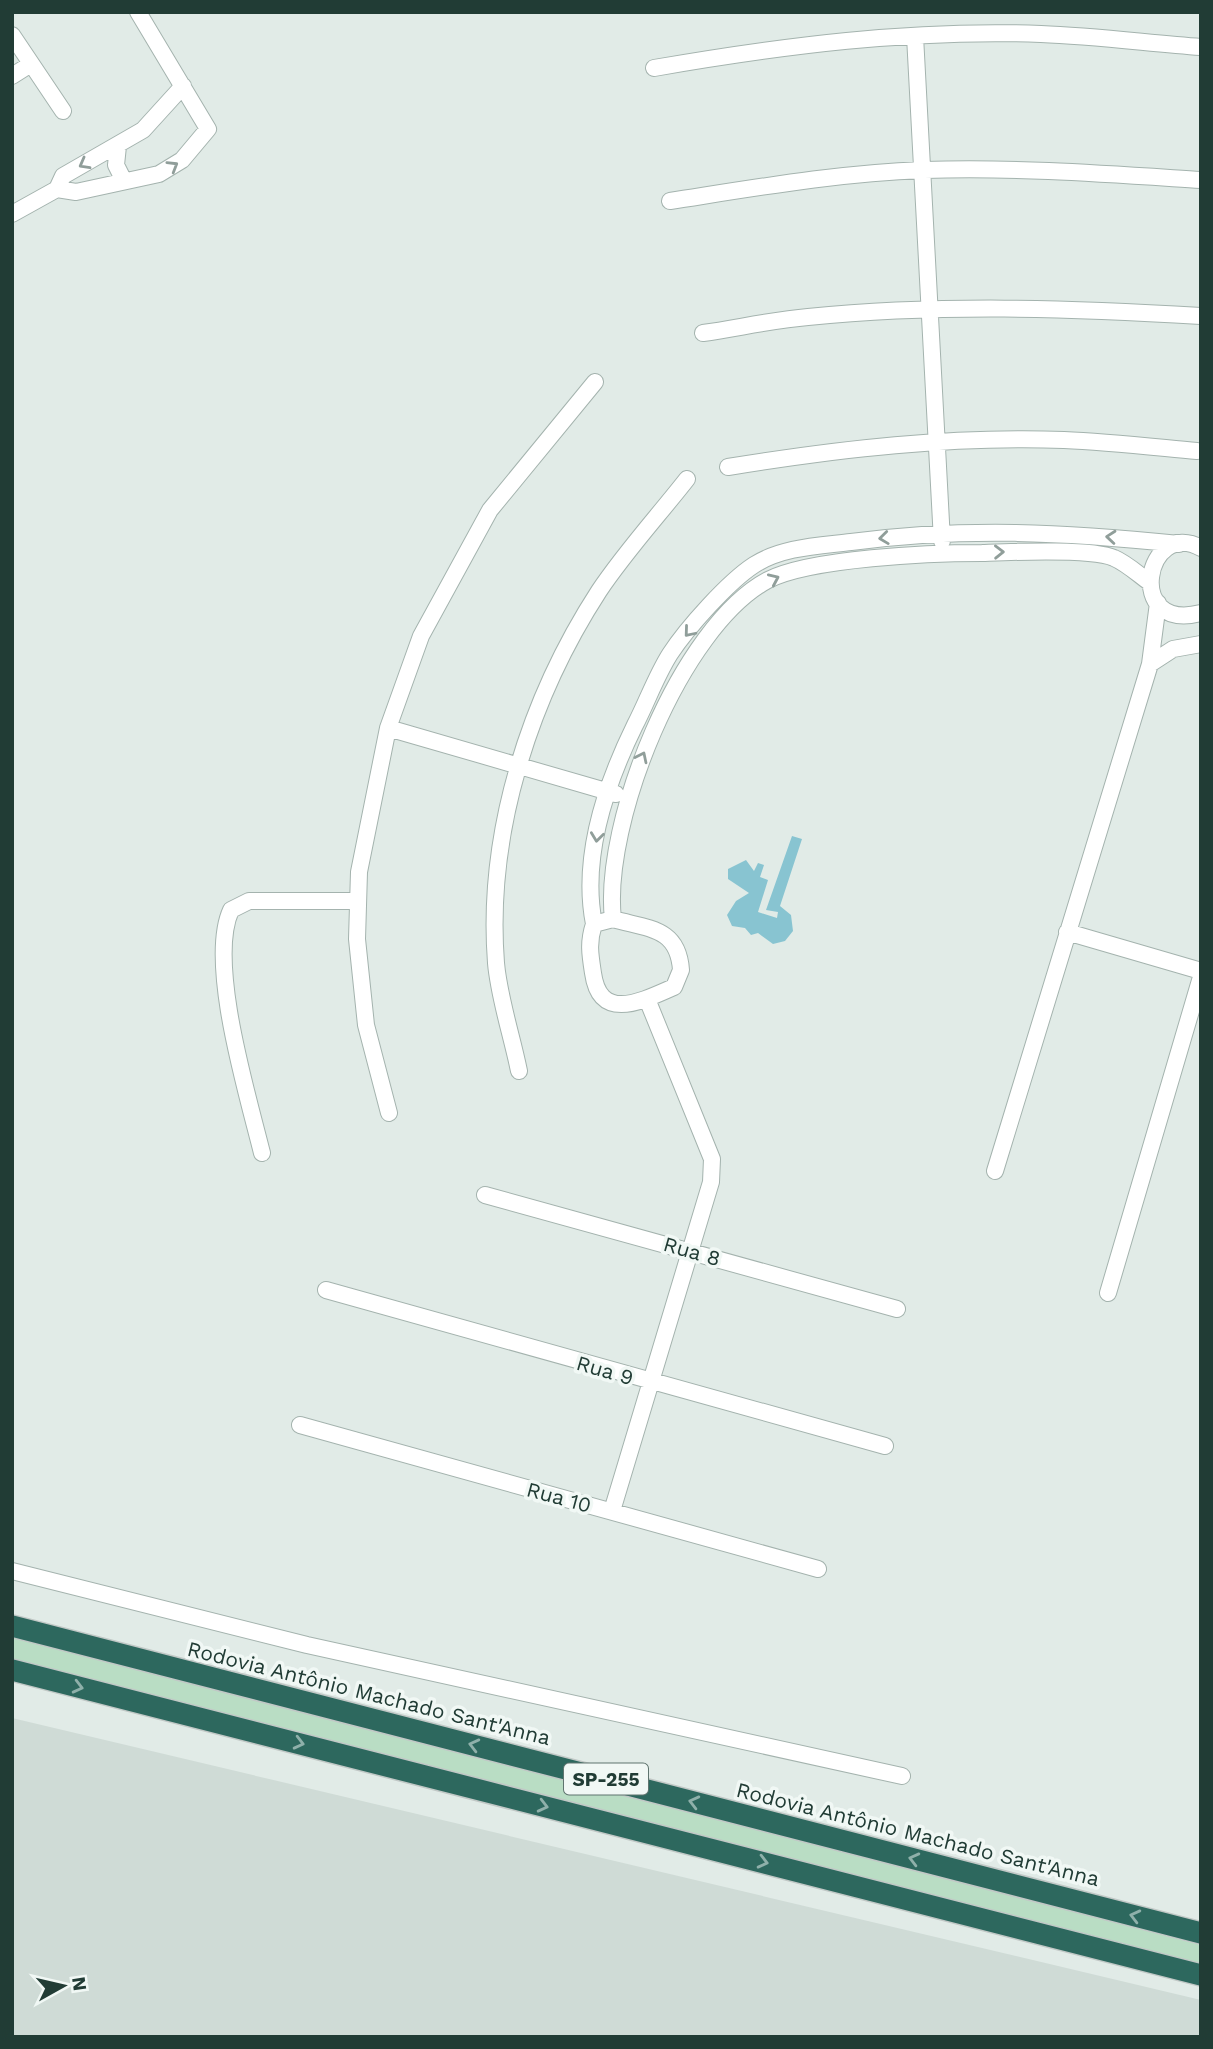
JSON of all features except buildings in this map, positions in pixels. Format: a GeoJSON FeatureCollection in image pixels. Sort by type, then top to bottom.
{"type":"FeatureCollection","features":[{"type":"Feature","properties":{"kind":"highway","name":"Rodovia Antônio Machado Sant'Anna"},"geometry":{"type":"LineString","coordinates":[[12,1626],[1201,1933]]}},
{"type":"Feature","properties":{"kind":"highway","name":"SP-255"},"geometry":{"type":"LineString","coordinates":[[12,1670],[1201,1975]]}},
{"type":"Feature","properties":{"kind":"street"},"geometry":{"type":"LineString","coordinates":[[57,189],[76,192],[148,178],[171,168],[192,151],[208,129],[138,12]]}},
{"type":"Feature","properties":{"kind":"street"},"geometry":{"type":"LineString","coordinates":[[654,68],[772,47],[915,36],[1041,34],[1201,47]]}},
{"type":"Feature","properties":{"kind":"street"},"geometry":{"type":"LineString","coordinates":[[12,35],[63,111]]}},
{"type":"Feature","properties":{"kind":"street"},"geometry":{"type":"LineString","coordinates":[[915,36],[943,554]]}},
{"type":"Feature","properties":{"kind":"street"},"geometry":{"type":"LineString","coordinates":[[12,76],[30,64]]}},
{"type":"Feature","properties":{"kind":"street"},"geometry":{"type":"LineString","coordinates":[[12,214],[57,189],[64,176],[118,146],[154,120],[183,86]]}},
{"type":"Feature","properties":{"kind":"street"},"geometry":{"type":"LineString","coordinates":[[118,146],[116,166],[124,181]]}},
{"type":"Feature","properties":{"kind":"street"},"geometry":{"type":"LineString","coordinates":[[670,201],[785,183],[922,170],[1039,169],[1201,180]]}},
{"type":"Feature","properties":{"kind":"street"},"geometry":{"type":"LineString","coordinates":[[703,334],[806,317],[929,309],[1051,307],[1201,316]]}},
{"type":"Feature","properties":{"kind":"street"},"geometry":{"type":"LineString","coordinates":[[389,1113],[366,1025],[357,939],[359,872],[388,728],[421,636],[490,510],[595,382]]}},
{"type":"Feature","properties":{"kind":"street"},"geometry":{"type":"LineString","coordinates":[[728,467],[827,450],[937,442],[1063,440],[1198,451]]}},
{"type":"Feature","properties":{"kind":"street"},"geometry":{"type":"LineString","coordinates":[[519,1071],[496,951],[497,861],[519,766],[547,684],[599,591],[687,479]]}},
{"type":"Feature","properties":{"kind":"street"},"geometry":{"type":"LineString","coordinates":[[594,924],[613,919],[662,932],[673,940],[681,970],[674,986],[647,999],[623,1004],[607,1002],[595,990],[589,941],[594,924],[590,900],[599,822],[616,764],[671,653],[727,587],[755,565],[789,550],[942,532],[1042,531],[1199,545]]}},
{"type":"Feature","properties":{"kind":"street"},"geometry":{"type":"LineString","coordinates":[[1149,582],[1152,565],[1163,551],[1179,544]]}},
{"type":"Feature","properties":{"kind":"street"},"geometry":{"type":"LineString","coordinates":[[613,919],[610,896],[620,826],[636,770],[686,666],[739,601],[768,580],[797,569],[943,554],[1044,552],[1113,557],[1149,582],[1158,603],[1166,611],[1183,617],[1201,613]]}},
{"type":"Feature","properties":{"kind":"street"},"geometry":{"type":"LineString","coordinates":[[995,1171],[1150,664],[1158,603]]}},
{"type":"Feature","properties":{"kind":"street"},"geometry":{"type":"LineString","coordinates":[[1150,664],[1172,649],[1201,644]]}},
{"type":"Feature","properties":{"kind":"street"},"geometry":{"type":"LineString","coordinates":[[388,728],[628,798]]}},
{"type":"Feature","properties":{"kind":"street"},"geometry":{"type":"LineString","coordinates":[[262,1153],[231,1025],[223,927],[231,910],[249,901],[358,901]]}},
{"type":"Feature","properties":{"kind":"street"},"geometry":{"type":"LineString","coordinates":[[1067,932],[1201,971]]}},
{"type":"Feature","properties":{"kind":"street"},"geometry":{"type":"LineString","coordinates":[[1108,1293],[1201,977]]}},
{"type":"Feature","properties":{"kind":"street"},"geometry":{"type":"LineString","coordinates":[[612,1511],[711,1182],[712,1159],[647,999]]}},
{"type":"Feature","properties":{"kind":"street","name":"Rua 8"},"geometry":{"type":"LineString","coordinates":[[485,1195],[897,1309]]}},
{"type":"Feature","properties":{"kind":"street","name":"Rua 9"},"geometry":{"type":"LineString","coordinates":[[326,1290],[650,1383],[885,1446]]}},
{"type":"Feature","properties":{"kind":"street","name":"Rua 10"},"geometry":{"type":"LineString","coordinates":[[300,1425],[818,1569]]}},
{"type":"Feature","properties":{"kind":"street"},"geometry":{"type":"LineString","coordinates":[[12,1572],[307,1645],[902,1776]]}},
{"type":"Feature","properties":{"kind":"shaded area"},"geometry":{"type":"Polygon","coordinates":[[[12,1718],[1201,2000],[1201,2037],[12,2037],[12,1718]]]}},
{"type":"Feature","properties":{"kind":"green space"},"geometry":{"type":"Polygon","coordinates":[[[12,1637],[1201,1945],[1201,1965],[12,1659],[12,1637]]]}},
{"type":"Feature","properties":{"kind":"water"},"geometry":{"type":"Polygon","coordinates":[[[792,836],[802,839],[780,906],[791,915],[793,931],[785,941],[773,944],[758,933],[751,935],[745,928],[732,926],[727,915],[736,901],[749,893],[728,879],[728,869],[746,860],[754,871],[758,863],[764,865],[760,877],[768,880],[758,912],[777,918],[778,912],[766,910],[792,836]]]}}]}
